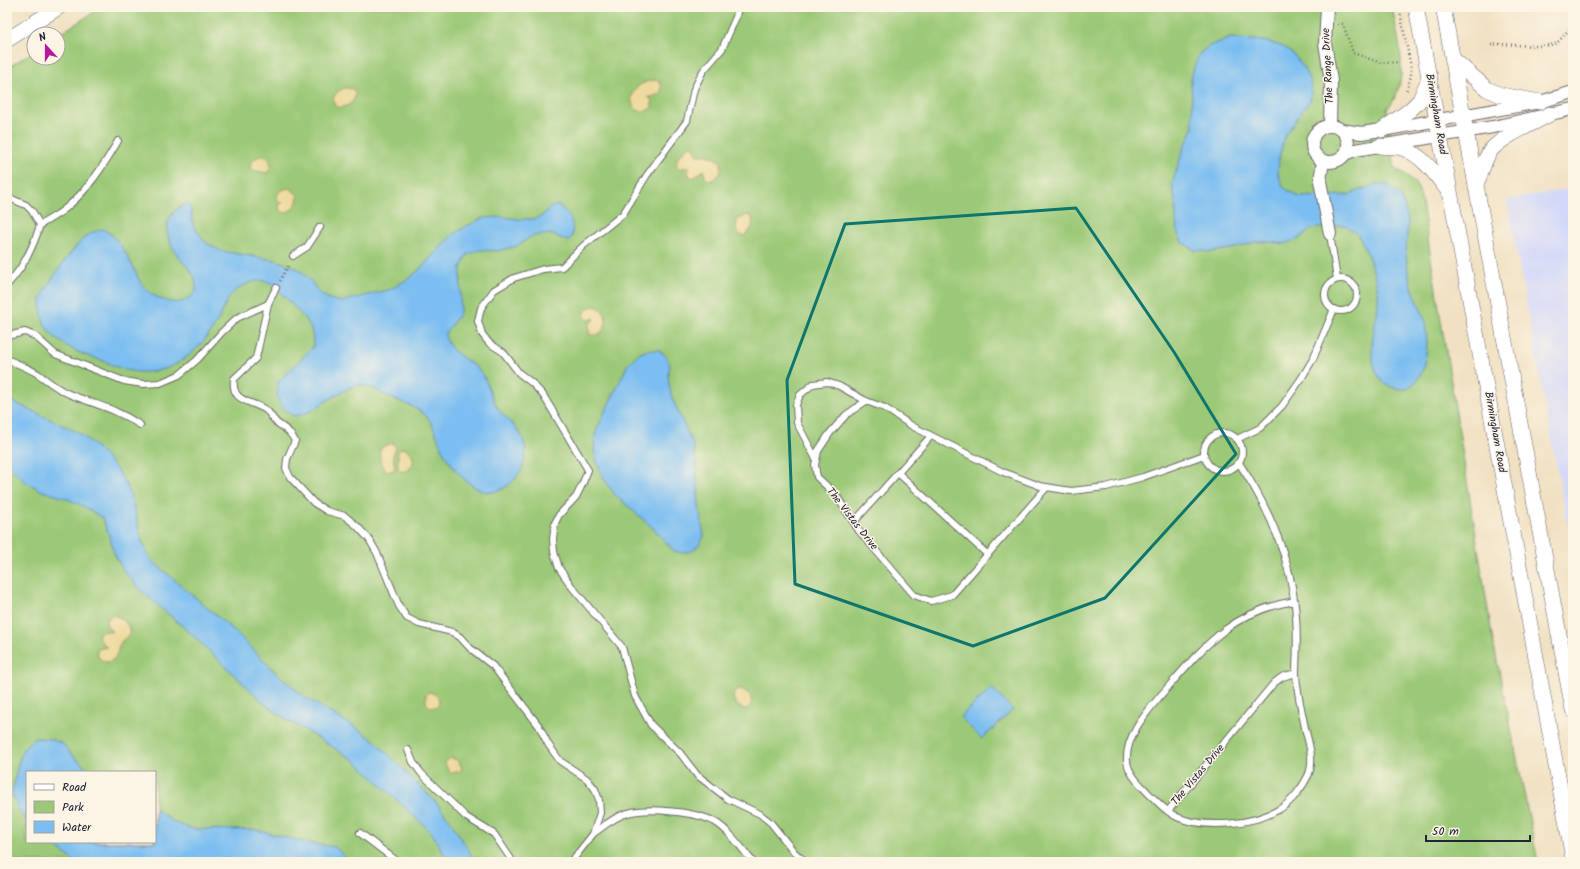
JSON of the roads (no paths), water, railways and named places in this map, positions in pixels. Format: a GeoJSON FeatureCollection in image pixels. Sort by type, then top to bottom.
{"type":"FeatureCollection","features":[{"type":"Feature","properties":{"kind":"street"},"geometry":{"type":"LineString","coordinates":[[7,40],[59,7]]}},
{"type":"Feature","properties":{"kind":"street","name":"The Range Drive"},"geometry":{"type":"LineString","coordinates":[[1327,7],[1325,43],[1331,81],[1330,125]]}},
{"type":"Feature","properties":{"kind":"street","name":"Birmingham Road"},"geometry":{"type":"LineString","coordinates":[[1416,7],[1569,815],[1573,858]]}},
{"type":"Feature","properties":{"kind":"street"},"geometry":{"type":"LineString","coordinates":[[1444,7],[1573,710]]}},
{"type":"Feature","properties":{"kind":"street"},"geometry":{"type":"LineString","coordinates":[[1453,59],[1487,89],[1501,95],[1540,102]]}},
{"type":"Feature","properties":{"kind":"street"},"geometry":{"type":"LineString","coordinates":[[1382,130],[1410,110],[1420,100],[1430,76]]}},
{"type":"Feature","properties":{"kind":"street"},"geometry":{"type":"LineString","coordinates":[[1342,130],[1348,142],[1345,154],[1341,159],[1335,161],[1323,161],[1317,157],[1311,144],[1313,137],[1317,131],[1330,125],[1342,130],[1361,133],[1540,102],[1573,92]]}},
{"type":"Feature","properties":{"kind":"street"},"geometry":{"type":"LineString","coordinates":[[1345,154],[1355,150],[1440,136],[1573,109]]}},
{"type":"Feature","properties":{"kind":"street"},"geometry":{"type":"LineString","coordinates":[[1476,184],[1492,149],[1501,142],[1550,114]]}},
{"type":"Feature","properties":{"kind":"street"},"geometry":{"type":"LineString","coordinates":[[1380,146],[1401,147],[1410,151],[1426,164],[1451,194]]}},
{"type":"Feature","properties":{"kind":"street"},"geometry":{"type":"LineString","coordinates":[[1323,161],[1320,181],[1330,234]]}},
{"type":"Feature","properties":{"kind":"street"},"geometry":{"type":"LineString","coordinates":[[1563,655],[1573,667]]}},
{"type":"Feature","properties":{"kind":"lane"},"geometry":{"type":"LineString","coordinates":[[738,7],[736,17],[722,49],[703,71],[694,89],[687,121],[647,175],[623,214],[583,246],[562,267],[543,269],[514,278],[494,290],[481,308],[478,321],[482,334],[489,343],[503,352],[519,373],[532,383],[543,395],[588,470],[576,497],[559,515],[555,523],[553,539],[554,552],[559,568],[572,587],[622,647],[635,696],[651,725],[680,753],[697,775],[728,799],[760,814],[771,823],[795,853],[806,862]]}},
{"type":"Feature","properties":{"kind":"lane"},"geometry":{"type":"LineString","coordinates":[[7,285],[24,264],[33,248],[40,225],[57,216],[79,196],[107,159],[118,141]]}},
{"type":"Feature","properties":{"kind":"lane"},"geometry":{"type":"LineString","coordinates":[[7,197],[26,205],[32,211],[40,225]]}},
{"type":"Feature","properties":{"kind":"lane"},"geometry":{"type":"LineString","coordinates":[[293,256],[307,247],[320,227]]}},
{"type":"Feature","properties":{"kind":"lane"},"geometry":{"type":"LineString","coordinates":[[1330,234],[1337,279]]}},
{"type":"Feature","properties":{"kind":"lane"},"geometry":{"type":"LineString","coordinates":[[1337,279],[1348,280],[1355,288],[1356,299],[1350,308],[1345,310],[1334,309],[1330,306],[1325,296],[1328,286],[1337,279]]}},
{"type":"Feature","properties":{"kind":"lane"},"geometry":{"type":"LineString","coordinates":[[276,288],[268,304],[256,358],[234,379],[233,388],[238,396],[245,402],[266,410],[275,421],[291,433],[295,441],[287,458],[286,468],[290,477],[314,503],[327,510],[346,516],[369,539],[377,553],[399,606],[407,618],[419,624],[443,628],[452,632],[460,637],[470,648],[493,666],[540,726],[548,744],[560,762],[587,779],[595,789],[599,800],[600,813],[593,834]]}},
{"type":"Feature","properties":{"kind":"lane"},"geometry":{"type":"LineString","coordinates":[[7,336],[25,332],[35,336],[55,354],[124,381],[143,384],[160,383],[179,375],[197,360],[222,332],[237,318],[268,304]]}},
{"type":"Feature","properties":{"kind":"lane"},"geometry":{"type":"LineString","coordinates":[[1237,439],[1260,428],[1282,406],[1313,359],[1334,309]]}},
{"type":"Feature","properties":{"kind":"lane"},"geometry":{"type":"LineString","coordinates":[[7,359],[37,373],[54,386],[69,394],[106,406],[126,415],[140,425]]}},
{"type":"Feature","properties":{"kind":"lane"},"geometry":{"type":"LineString","coordinates":[[816,459],[797,423],[796,405],[800,395],[813,384],[827,382],[839,386],[866,401],[885,408],[912,426],[1003,472],[1040,486],[1071,491],[1106,487],[1143,477],[1204,455]]}},
{"type":"Feature","properties":{"kind":"lane"},"geometry":{"type":"LineString","coordinates":[[816,459],[818,451],[830,433],[846,415],[866,401]]}},
{"type":"Feature","properties":{"kind":"lane"},"geometry":{"type":"LineString","coordinates":[[1227,433],[1237,439],[1241,444],[1242,457],[1239,463],[1228,470],[1216,470],[1206,461],[1204,455],[1206,443],[1215,435],[1227,433]]}},
{"type":"Feature","properties":{"kind":"lane"},"geometry":{"type":"LineString","coordinates":[[854,522],[931,436]]}},
{"type":"Feature","properties":{"kind":"lane","name":"The Vistas Drive"},"geometry":{"type":"LineString","coordinates":[[816,459],[815,465],[817,477],[836,495],[854,522],[889,566],[914,595],[931,601],[952,595],[1047,487]]}},
{"type":"Feature","properties":{"kind":"lane","name":"The Vistas Drive"},"geometry":{"type":"LineString","coordinates":[[1239,463],[1257,494],[1282,545],[1295,601],[1296,674],[1312,758],[1309,773],[1290,801],[1279,810],[1262,818],[1210,824],[1191,822],[1168,811],[1274,683],[1282,677],[1296,674]]}},
{"type":"Feature","properties":{"kind":"lane"},"geometry":{"type":"LineString","coordinates":[[898,473],[988,555]]}},
{"type":"Feature","properties":{"kind":"lane"},"geometry":{"type":"LineString","coordinates":[[1168,811],[1142,787],[1132,774],[1127,763],[1128,745],[1137,727],[1154,703],[1170,685],[1208,643],[1225,629],[1253,612],[1278,604],[1295,601]]}},
{"type":"Feature","properties":{"kind":"lane"},"geometry":{"type":"LineString","coordinates":[[408,750],[413,762],[421,773],[466,817],[494,834],[513,862]]}},
{"type":"Feature","properties":{"kind":"lane"},"geometry":{"type":"LineString","coordinates":[[571,862],[593,834],[611,820],[627,813],[646,810],[694,815],[715,822],[726,830],[753,862]]}},
{"type":"Feature","properties":{"kind":"lane"},"geometry":{"type":"LineString","coordinates":[[360,833],[398,862]]}},
{"type":"Feature","properties":{"kind":"water"},"geometry":{"type":"Polygon","coordinates":[[[1231,38],[1264,41],[1284,47],[1294,55],[1304,68],[1311,84],[1311,99],[1284,138],[1279,158],[1278,174],[1284,188],[1299,197],[1348,195],[1376,184],[1389,185],[1402,198],[1408,219],[1406,257],[1410,282],[1425,320],[1427,343],[1425,365],[1418,379],[1408,389],[1391,387],[1383,383],[1377,374],[1372,349],[1378,302],[1377,286],[1364,245],[1357,234],[1345,225],[1311,229],[1299,239],[1284,244],[1255,242],[1232,249],[1210,252],[1194,250],[1182,242],[1177,232],[1175,200],[1172,184],[1184,147],[1193,129],[1191,79],[1200,53],[1211,45],[1231,38]]]}},
{"type":"Feature","properties":{"kind":"water"},"geometry":{"type":"Polygon","coordinates":[[[185,204],[190,206],[194,227],[205,242],[221,251],[275,260],[297,268],[311,281],[319,293],[329,299],[341,302],[391,289],[411,277],[452,235],[483,218],[501,217],[534,219],[542,216],[549,208],[558,205],[569,215],[572,222],[572,237],[568,241],[550,234],[532,236],[517,246],[498,251],[479,250],[467,255],[461,268],[460,313],[445,334],[449,346],[482,374],[501,413],[515,427],[523,439],[525,446],[525,458],[522,469],[517,477],[500,490],[492,492],[477,489],[463,478],[451,464],[443,451],[430,421],[424,414],[411,406],[365,386],[361,385],[350,388],[305,414],[293,416],[283,409],[277,398],[278,382],[313,347],[313,338],[310,326],[306,320],[296,308],[269,282],[256,281],[233,293],[229,297],[217,322],[200,345],[179,362],[167,368],[154,371],[141,372],[126,370],[88,356],[63,344],[47,329],[42,315],[41,301],[47,286],[80,242],[95,231],[103,229],[114,237],[127,254],[141,283],[147,290],[162,300],[179,302],[188,299],[196,291],[194,277],[176,254],[167,231],[171,216],[176,210],[185,204]]]}},
{"type":"Feature","properties":{"kind":"water"},"geometry":{"type":"Polygon","coordinates":[[[648,350],[659,350],[667,357],[670,366],[668,374],[672,398],[693,445],[696,461],[699,506],[704,536],[700,544],[692,551],[682,553],[674,551],[654,529],[615,495],[604,479],[597,463],[594,450],[595,435],[628,364],[638,354],[648,350]]]}},
{"type":"Feature","properties":{"kind":"water"},"geometry":{"type":"Polygon","coordinates":[[[7,399],[81,434],[93,444],[115,467],[129,490],[145,550],[150,559],[238,634],[274,671],[306,698],[374,740],[435,801],[449,819],[476,862],[448,862],[432,833],[354,760],[286,719],[265,704],[189,632],[140,590],[123,570],[114,553],[110,537],[102,518],[85,507],[65,498],[42,491],[24,481],[7,464],[7,399]]]}},
{"type":"Feature","properties":{"kind":"water"},"geometry":{"type":"Polygon","coordinates":[[[992,688],[1013,710],[982,739],[960,717],[992,688]]]}},
{"type":"Feature","properties":{"kind":"water"},"geometry":{"type":"Polygon","coordinates":[[[35,738],[51,739],[63,744],[72,755],[91,771],[26,771],[26,820],[17,807],[12,793],[18,764],[24,747],[35,738]]]}},
{"type":"Feature","properties":{"kind":"water"},"geometry":{"type":"Polygon","coordinates":[[[156,810],[175,823],[193,829],[256,830],[308,843],[335,847],[348,862],[75,862],[51,843],[156,843],[156,810]]]}}]}
